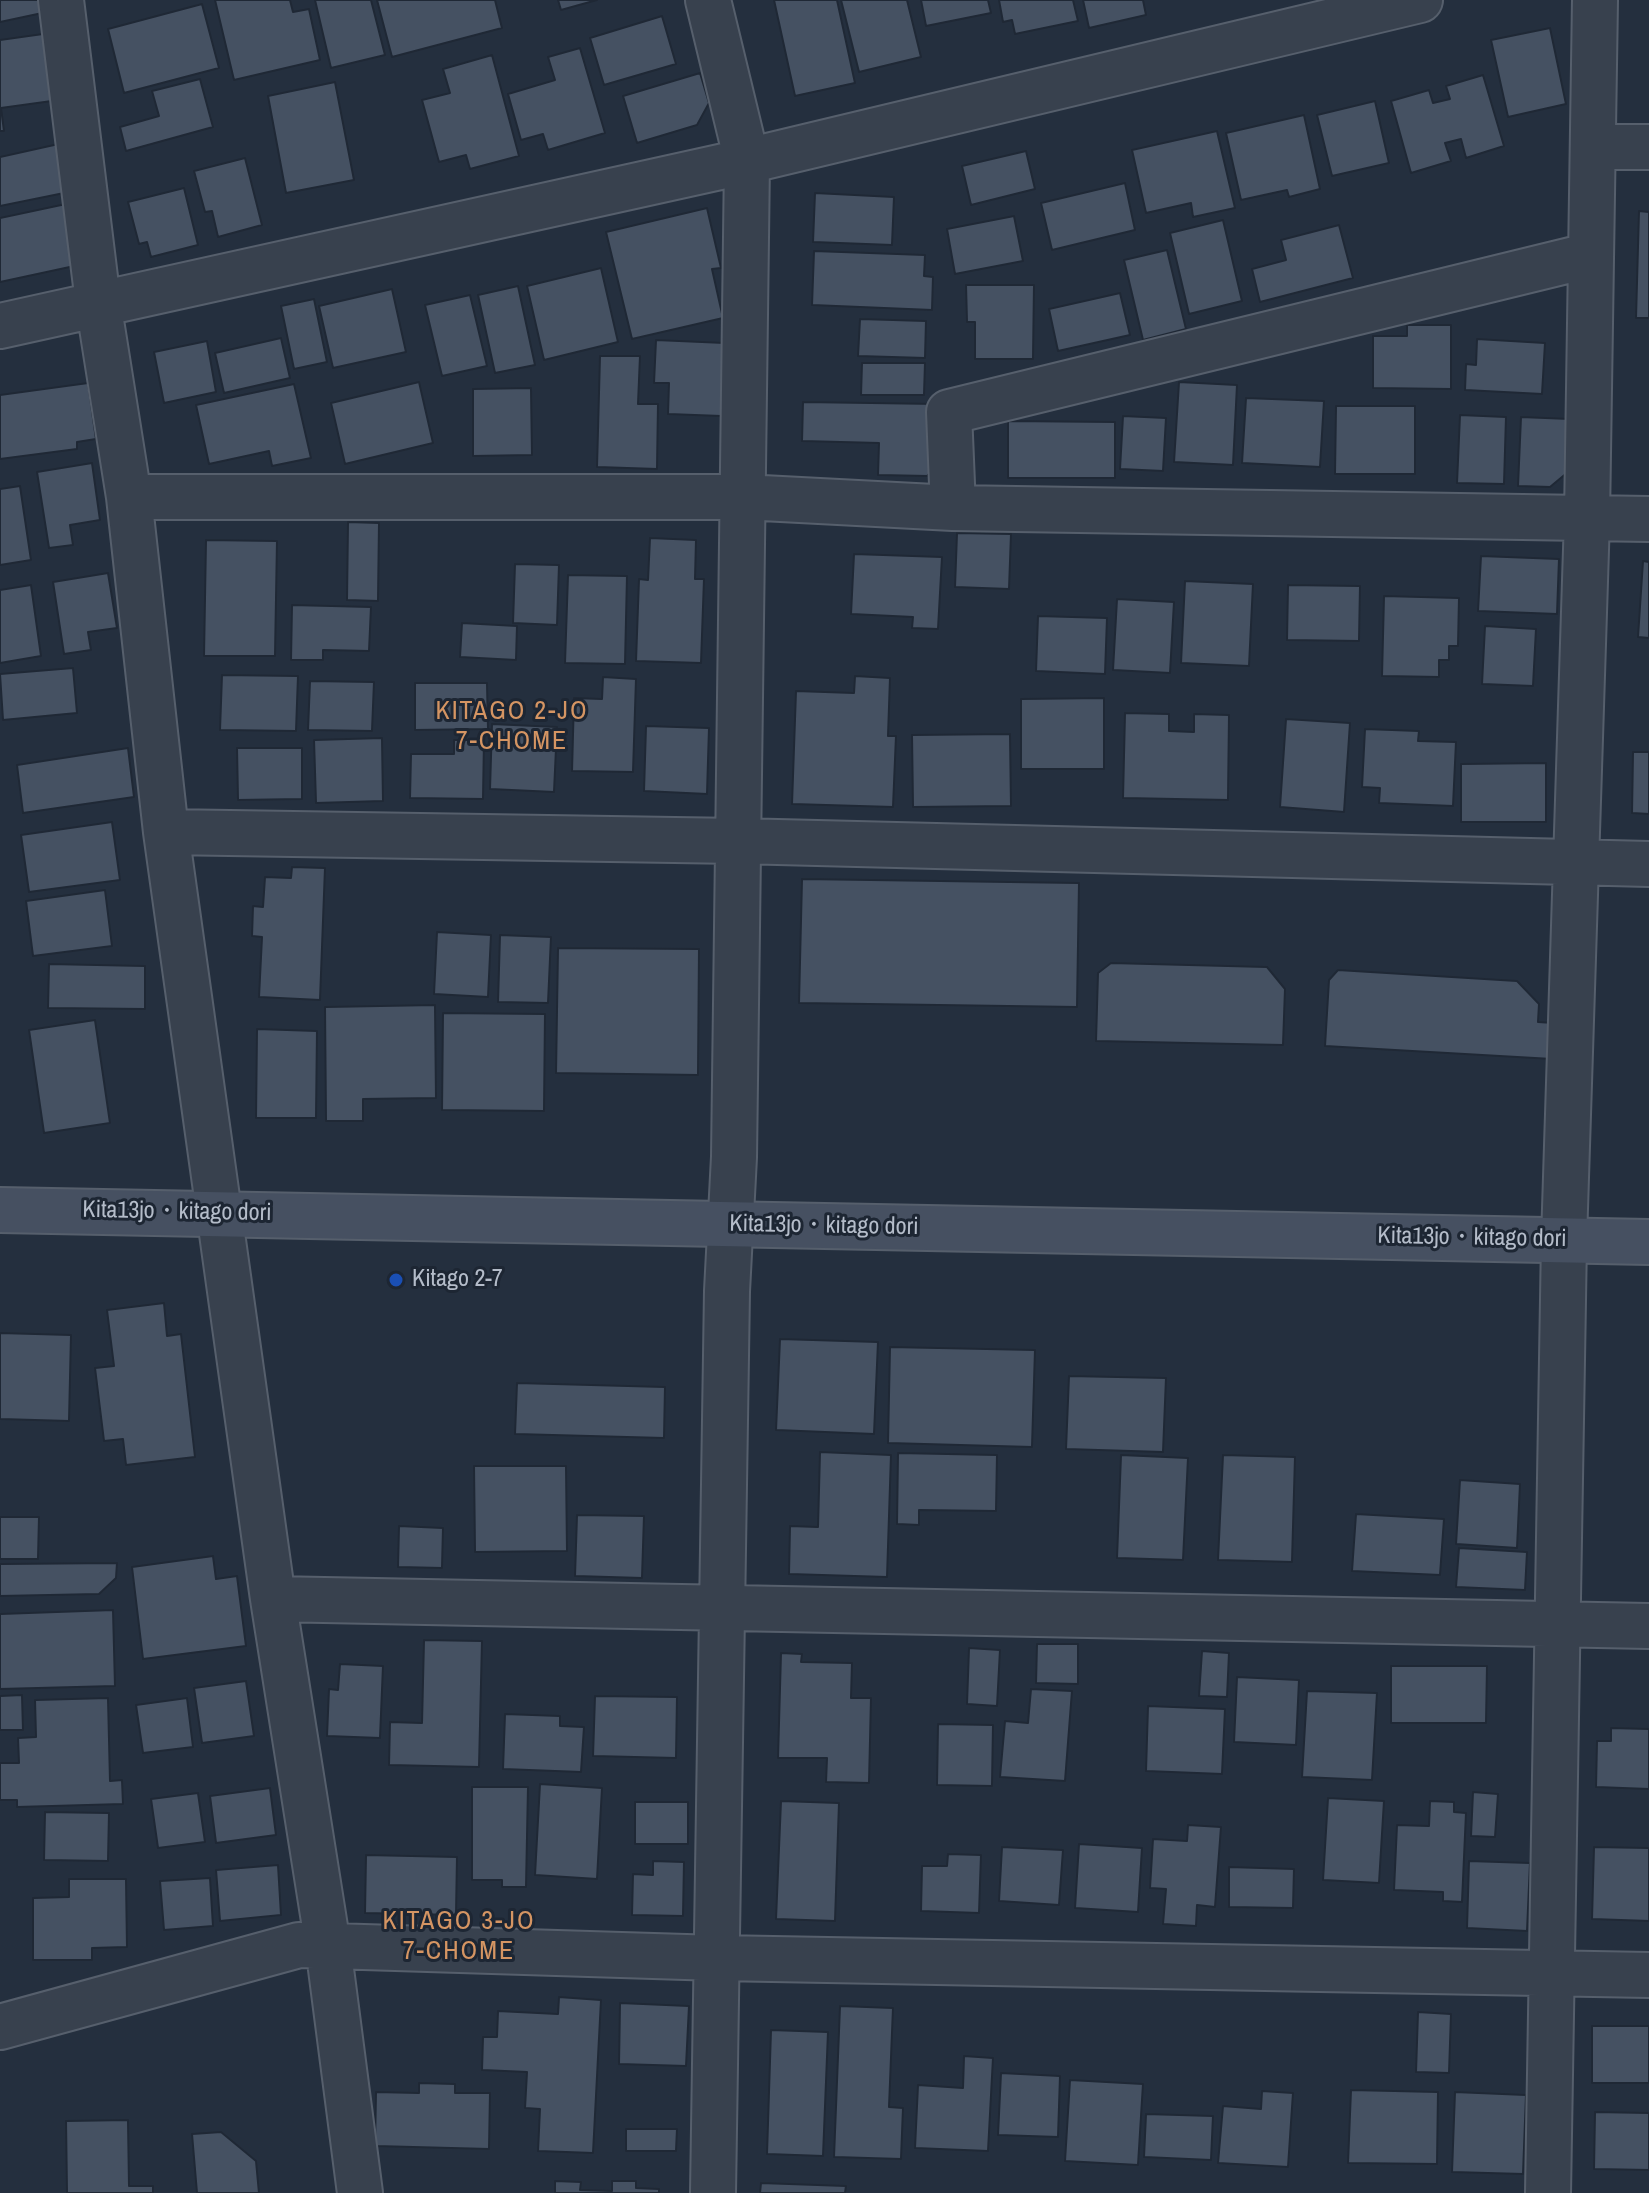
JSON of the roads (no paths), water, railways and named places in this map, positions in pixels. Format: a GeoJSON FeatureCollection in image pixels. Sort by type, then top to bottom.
{"type":"FeatureCollection","features":[{"type":"Feature","properties":{"kind":"main road","name":"Kita13jo・kitago dori"},"geometry":{"type":"LineString","coordinates":[[0,1210],[1649,1242]]}},
{"type":"Feature","properties":{"kind":"street"},"geometry":{"type":"LineString","coordinates":[[61,0],[98,302],[129,497],[166,832],[273,1599],[328,1946],[360,2193]]}},
{"type":"Feature","properties":{"kind":"street"},"geometry":{"type":"LineString","coordinates":[[708,0],[747,161],[713,2193]]}},
{"type":"Feature","properties":{"kind":"street"},"geometry":{"type":"LineString","coordinates":[[0,326],[747,161],[1420,0]]}},
{"type":"Feature","properties":{"kind":"street"},"geometry":{"type":"LineString","coordinates":[[1548,2193],[1564,1240],[1587,518],[1595,0]]}},
{"type":"Feature","properties":{"kind":"street"},"geometry":{"type":"LineString","coordinates":[[1594,147],[1649,147]]}},
{"type":"Feature","properties":{"kind":"street"},"geometry":{"type":"LineString","coordinates":[[953,508],[949,412],[1591,255]]}},
{"type":"Feature","properties":{"kind":"street"},"geometry":{"type":"LineString","coordinates":[[129,497],[743,497],[953,508],[1649,519]]}},
{"type":"Feature","properties":{"kind":"street"},"geometry":{"type":"LineString","coordinates":[[166,832],[738,841],[1649,864]]}},
{"type":"Feature","properties":{"kind":"street"},"geometry":{"type":"LineString","coordinates":[[273,1599],[1649,1626]]}},
{"type":"Feature","properties":{"kind":"street"},"geometry":{"type":"LineString","coordinates":[[0,2027],[299,1945],[718,1958],[1649,1975]]}},
{"type":"Feature","properties":{"kind":"place","name":"Kitago 2-7"},"geometry":{"type":"Point","coordinates":[396,1280]}},
{"type":"Feature","properties":{"kind":"district","name":"KITAGO 2-JO 7-CHOME"},"geometry":{"type":"Point","coordinates":[512,727]}},
{"type":"Feature","properties":{"kind":"district","name":"KITAGO 3-JO 7-CHOME"},"geometry":{"type":"Point","coordinates":[459,1937]}}]}
